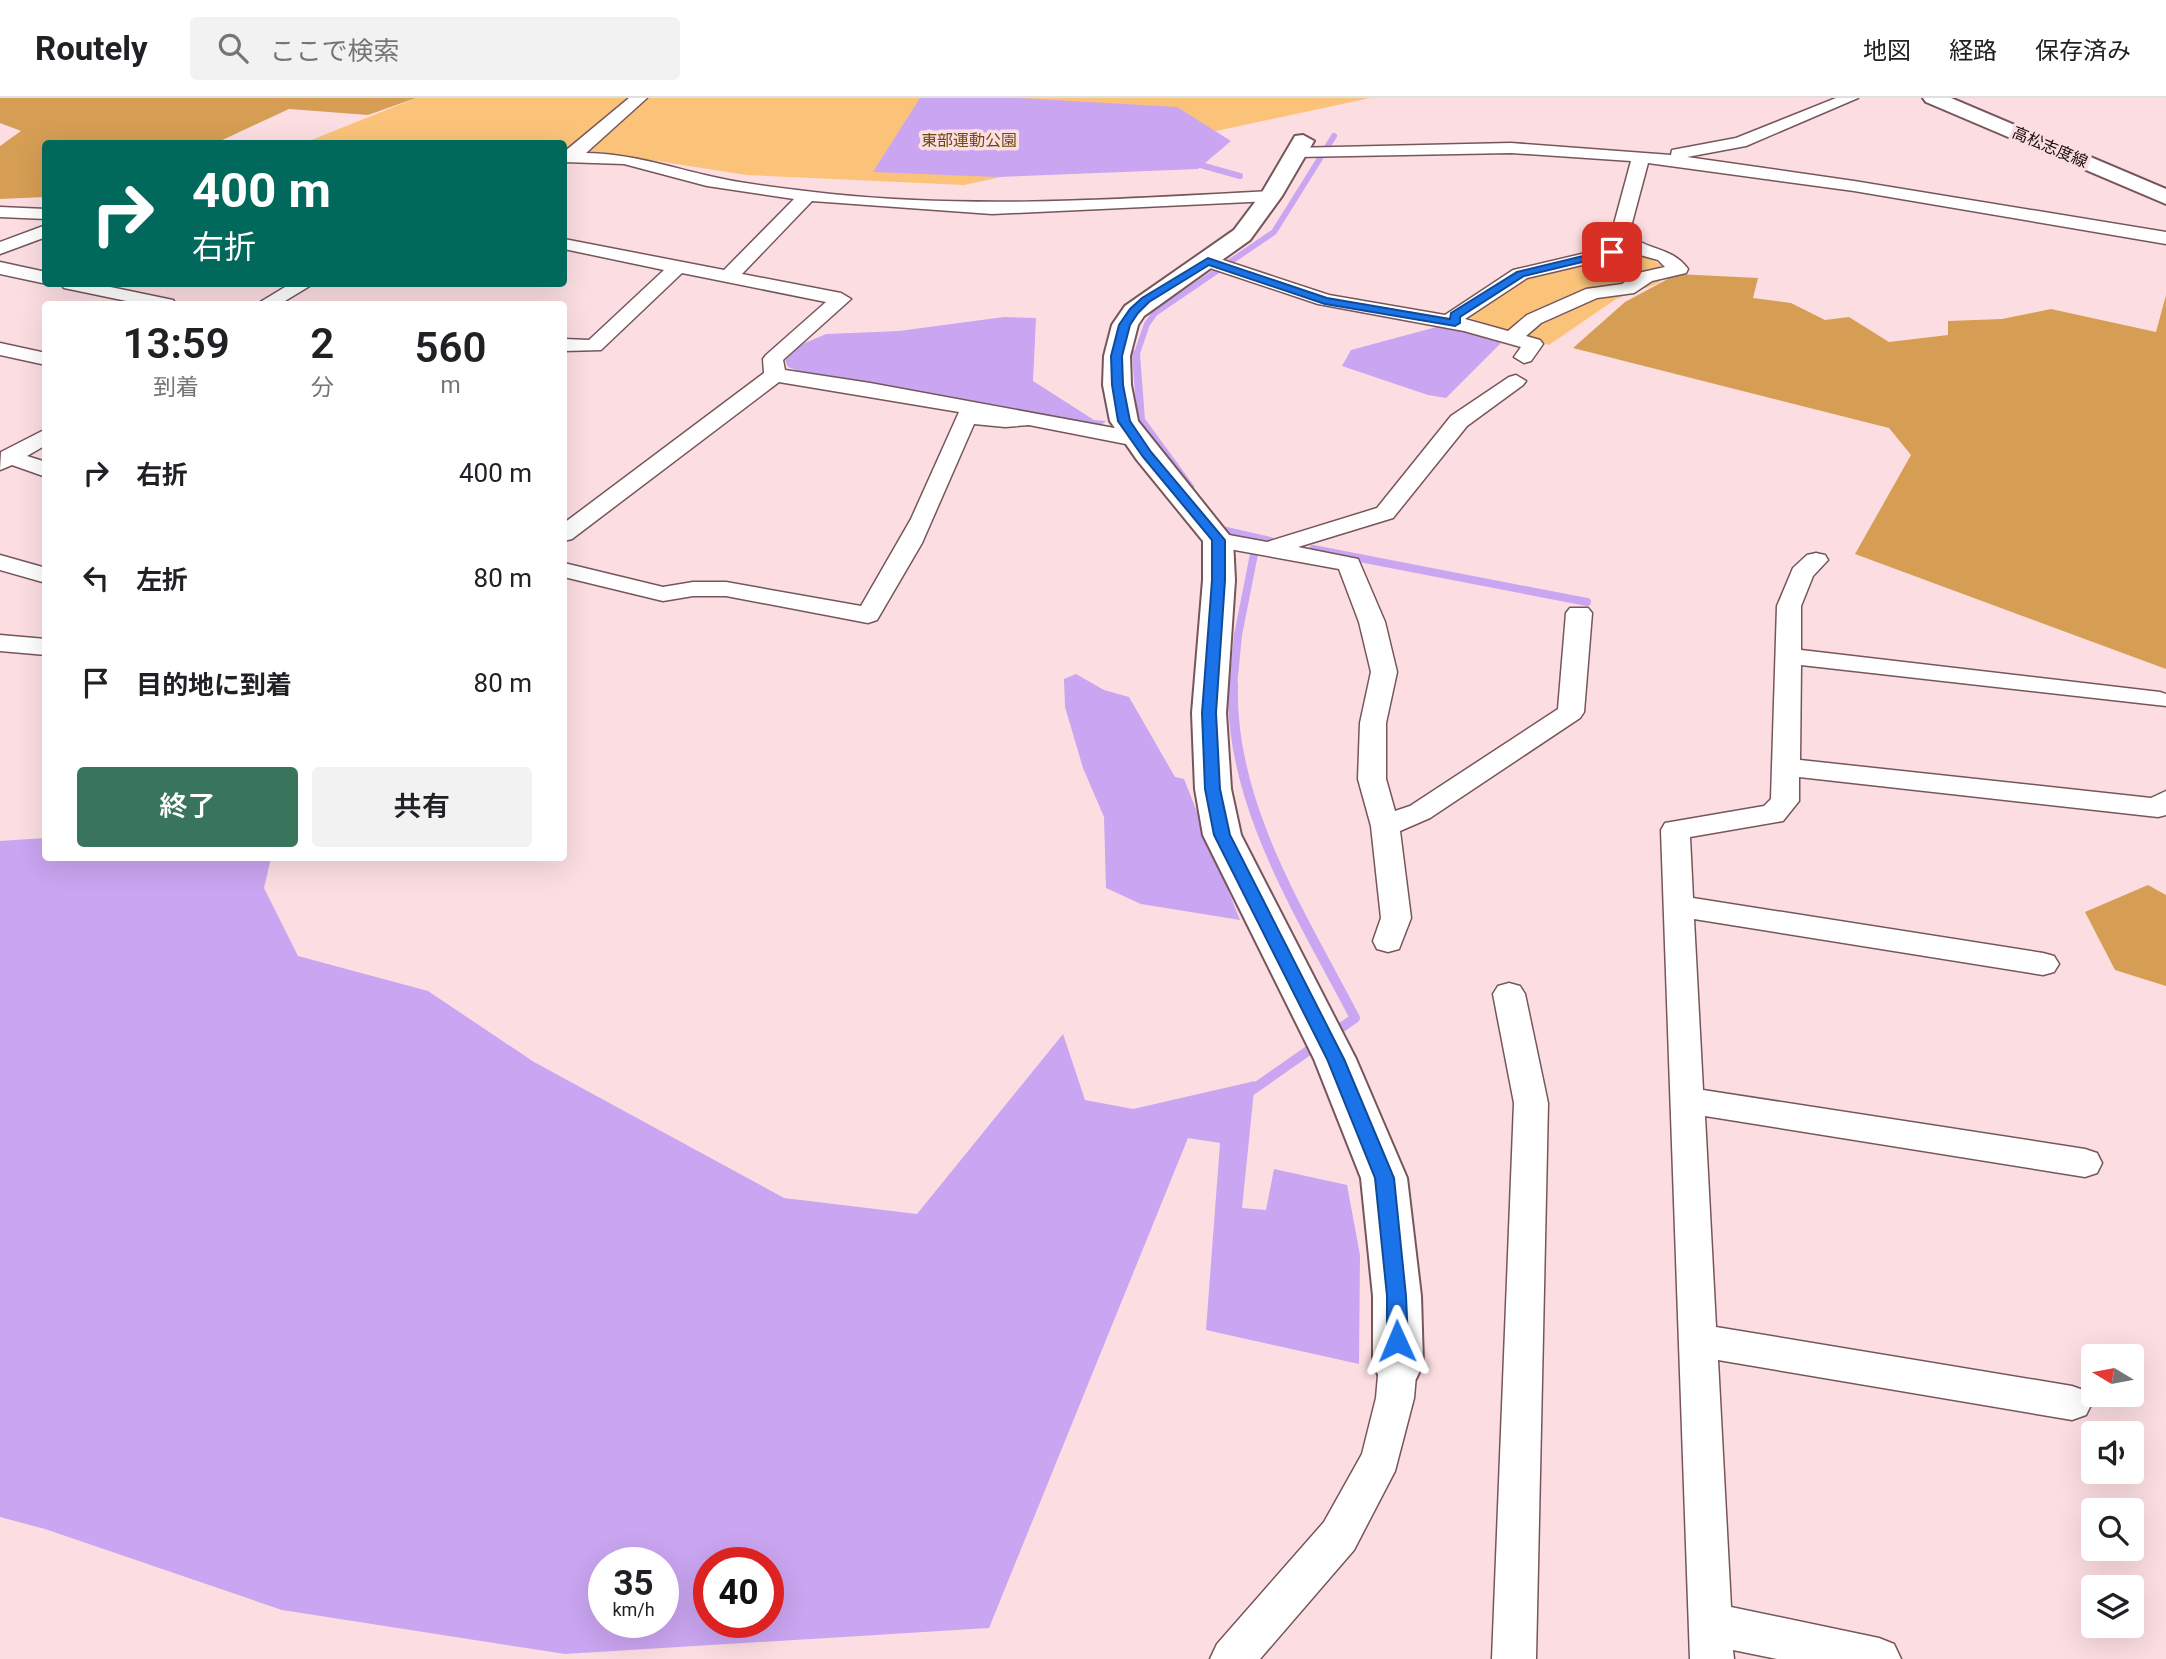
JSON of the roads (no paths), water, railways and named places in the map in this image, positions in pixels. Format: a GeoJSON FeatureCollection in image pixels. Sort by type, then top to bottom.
{"type":"FeatureCollection","features":[{"type":"Feature","properties":{"kind":"street"},"geometry":{"type":"LineString","coordinates":[[567,157],[639,98]]}},
{"type":"Feature","properties":{"kind":"street"},"geometry":{"type":"LineString","coordinates":[[1643,158],[1740,142],[1850,98]]}},
{"type":"Feature","properties":{"kind":"street","name":"高松志度線"},"geometry":{"type":"LineString","coordinates":[[1933,98],[2166,197]]}},
{"type":"Feature","properties":{"kind":"street"},"geometry":{"type":"LineString","coordinates":[[1232,1659],[1339,1536],[1381,1458],[1395,1398],[1398,1363],[1396,1296],[1384,1178],[1335,1059],[1222,835],[1213,789],[1209,713],[1219,580],[1218,540],[1124,421],[1117,385],[1116,356],[1125,325],[1146,300],[1208,261],[1242,235],[1271,196],[1300,146],[1488,148],[1643,158],[1858,186],[2166,238]]}},
{"type":"Feature","properties":{"kind":"street"},"geometry":{"type":"LineString","coordinates":[[567,157],[625,159],[707,181],[807,195],[992,209],[1271,196]]}},
{"type":"Feature","properties":{"kind":"street"},"geometry":{"type":"LineString","coordinates":[[1511,338],[1534,319],[1593,293],[1627,289],[1645,277],[1679,269],[1665,256],[1633,247],[1620,235],[1643,158]]}},
{"type":"Feature","properties":{"kind":"street"},"geometry":{"type":"LineString","coordinates":[[728,276],[807,195]]}},
{"type":"Feature","properties":{"kind":"street"},"geometry":{"type":"LineString","coordinates":[[0,212],[42,214]]}},
{"type":"Feature","properties":{"kind":"street"},"geometry":{"type":"LineString","coordinates":[[0,247],[42,231]]}},
{"type":"Feature","properties":{"kind":"street"},"geometry":{"type":"LineString","coordinates":[[567,245],[841,299],[773,359],[775,375]]}},
{"type":"Feature","properties":{"kind":"street"},"geometry":{"type":"LineString","coordinates":[[1455,323],[1455,316],[1520,274],[1633,247]]}},
{"type":"Feature","properties":{"kind":"street"},"geometry":{"type":"LineString","coordinates":[[1208,261],[1325,300],[1455,323],[1533,344],[1524,357]]}},
{"type":"Feature","properties":{"kind":"street"},"geometry":{"type":"LineString","coordinates":[[567,345],[594,346],[678,267]]}},
{"type":"Feature","properties":{"kind":"street"},"geometry":{"type":"LineString","coordinates":[[0,268],[42,277]]}},
{"type":"Feature","properties":{"kind":"street"},"geometry":{"type":"LineString","coordinates":[[85,287],[152,301]]}},
{"type":"Feature","properties":{"kind":"street"},"geometry":{"type":"LineString","coordinates":[[272,301],[298,287]]}},
{"type":"Feature","properties":{"kind":"street"},"geometry":{"type":"LineString","coordinates":[[0,349],[42,358]]}},
{"type":"Feature","properties":{"kind":"street"},"geometry":{"type":"LineString","coordinates":[[567,532],[775,375],[833,383],[1136,439]]}},
{"type":"Feature","properties":{"kind":"street"},"geometry":{"type":"LineString","coordinates":[[1268,549],[1385,513],[1459,421],[1516,381]]}},
{"type":"Feature","properties":{"kind":"street"},"geometry":{"type":"LineString","coordinates":[[567,571],[663,594],[693,589],[726,589],[868,615],[890,581],[933,497],[966,417],[1028,419]]}},
{"type":"Feature","properties":{"kind":"street"},"geometry":{"type":"LineString","coordinates":[[3,453],[37,440]]}},
{"type":"Feature","properties":{"kind":"street"},"geometry":{"type":"LineString","coordinates":[[3,453],[42,468]]}},
{"type":"Feature","properties":{"kind":"street"},"geometry":{"type":"LineString","coordinates":[[1218,540],[1349,564],[1372,622],[1384,672],[1373,723],[1372,779],[1385,826],[1396,918],[1388,941]]}},
{"type":"Feature","properties":{"kind":"street"},"geometry":{"type":"LineString","coordinates":[[1816,560],[1802,573],[1789,606],[1785,801],[1773,814],[1675,830],[1711,1642],[1879,1659]]}},
{"type":"Feature","properties":{"kind":"street"},"geometry":{"type":"LineString","coordinates":[[0,562],[42,575]]}},
{"type":"Feature","properties":{"kind":"street"},"geometry":{"type":"LineString","coordinates":[[1385,826],[1420,812],[1571,712],[1579,613]]}},
{"type":"Feature","properties":{"kind":"street"},"geometry":{"type":"LineString","coordinates":[[0,643],[42,647]]}},
{"type":"Feature","properties":{"kind":"street"},"geometry":{"type":"LineString","coordinates":[[1788,656],[2160,700]]}},
{"type":"Feature","properties":{"kind":"street"},"geometry":{"type":"LineString","coordinates":[[1786,767],[2158,808],[2166,800]]}},
{"type":"Feature","properties":{"kind":"street"},"geometry":{"type":"LineString","coordinates":[[1678,906],[2043,964]]}},
{"type":"Feature","properties":{"kind":"street"},"geometry":{"type":"LineString","coordinates":[[1509,993],[1531,1103],[1514,1659]]}},
{"type":"Feature","properties":{"kind":"street"},"geometry":{"type":"LineString","coordinates":[[1687,1100],[2085,1163]]}},
{"type":"Feature","properties":{"kind":"street"},"geometry":{"type":"LineString","coordinates":[[1697,1340],[2072,1403]]}},
{"type":"Feature","properties":{"kind":"waterway"},"geometry":{"type":"LineString","coordinates":[[1136,356],[1147,324],[1155,313],[1274,232],[1334,136]]}},
{"type":"Feature","properties":{"kind":"waterway"},"geometry":{"type":"LineString","coordinates":[[1190,162],[1240,176]]}},
{"type":"Feature","properties":{"kind":"waterway"},"geometry":{"type":"LineString","coordinates":[[1136,356],[1141,420],[1190,487]]}},
{"type":"Feature","properties":{"kind":"waterway"},"geometry":{"type":"LineString","coordinates":[[1216,522],[1222,530],[1270,541]]}},
{"type":"Feature","properties":{"kind":"waterway"},"geometry":{"type":"LineString","coordinates":[[1233,685],[1238,635],[1257,539]]}},
{"type":"Feature","properties":{"kind":"waterway"},"geometry":{"type":"LineString","coordinates":[[1313,549],[1587,602]]}},
{"type":"Feature","properties":{"kind":"waterway"},"geometry":{"type":"LineString","coordinates":[[1233,685],[1235,729],[1243,772],[1256,816],[1292,899],[1355,1018],[1245,1095]]}},
{"type":"Feature","properties":{"kind":"park label","name":"東部運動公園"},"geometry":{"type":"Point","coordinates":[969,140]}}]}
